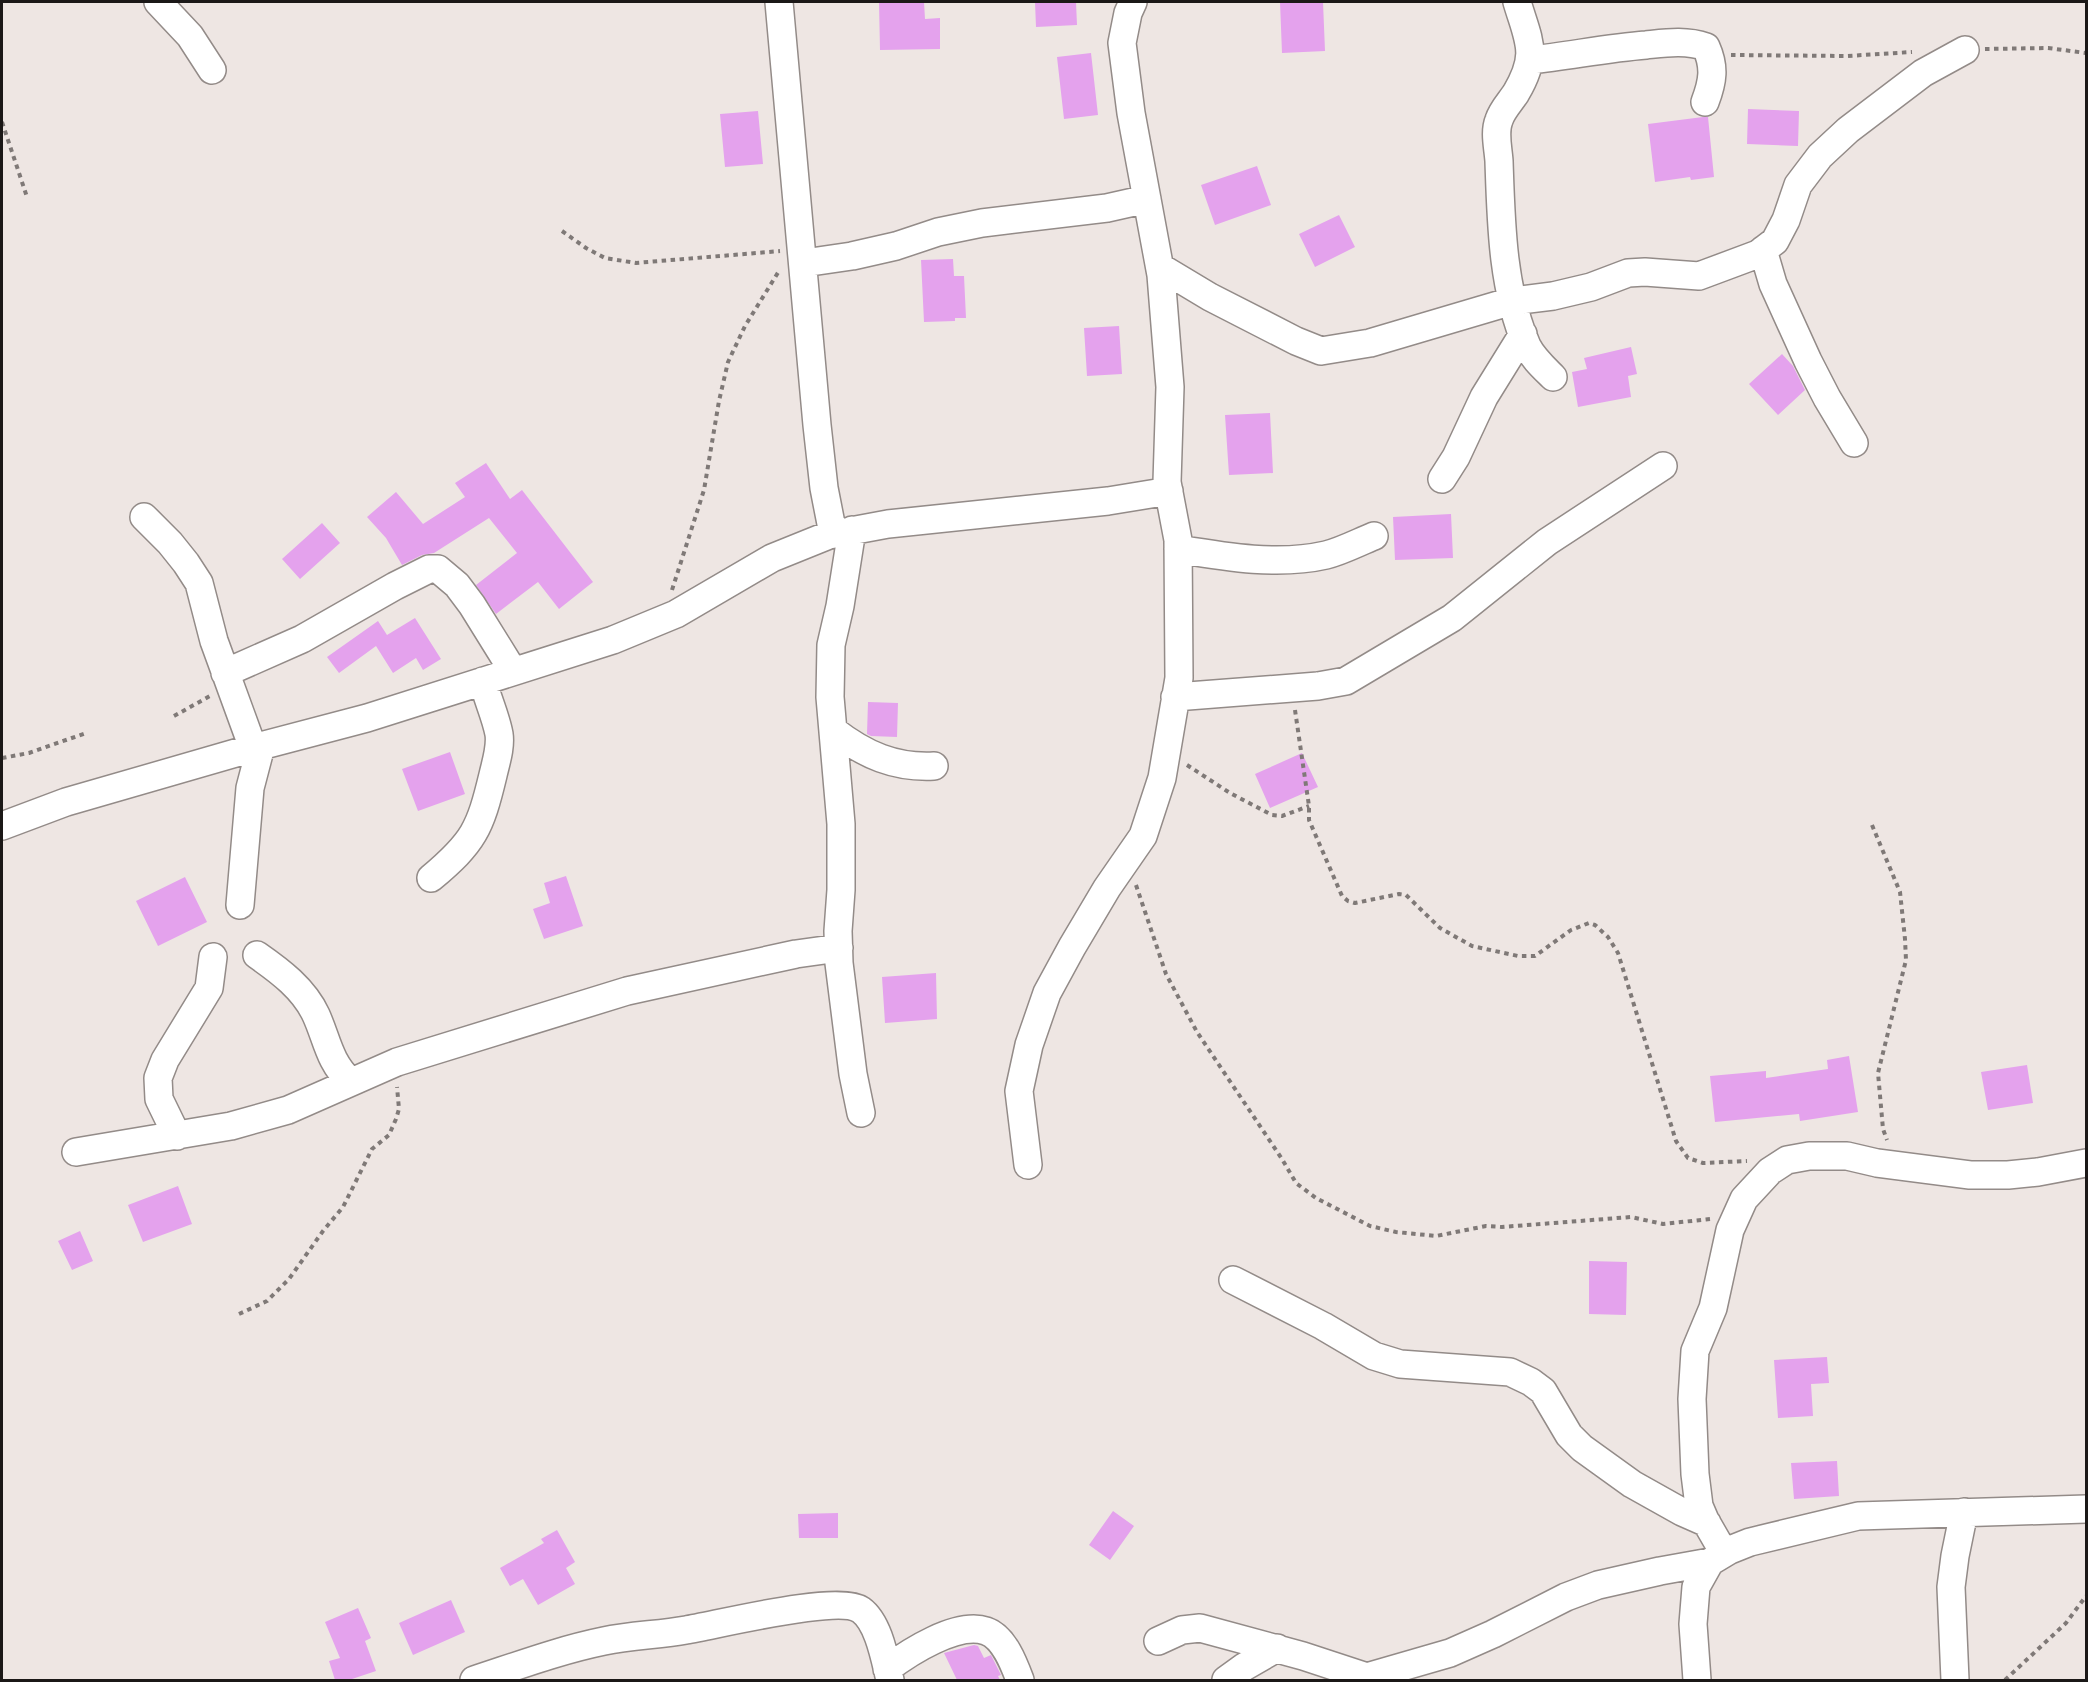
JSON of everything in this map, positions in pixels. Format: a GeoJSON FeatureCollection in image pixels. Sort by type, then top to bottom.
{"type":"FeatureCollection","features":[{"type":"Feature","properties":{"kind":"street"},"geometry":{"type":"LineString","coordinates":[[158,2],[190,36],[212,70]]}},
{"type":"Feature","properties":{"kind":"street"},"geometry":{"type":"LineString","coordinates":[[779,2],[799,250],[824,488],[843,532],[840,606],[831,645],[830,697],[841,824],[839,948],[852,1074],[861,1113]]}},
{"type":"Feature","properties":{"kind":"street"},"geometry":{"type":"LineString","coordinates":[[1028,1165],[1019,1091],[1029,1045],[1047,993],[1067,956],[1107,888],[1143,836],[1162,778],[1179,678],[1178,549],[1167,482],[1170,387],[1160,267],[1131,113],[1122,43],[1128,13],[1133,2]]}},
{"type":"Feature","properties":{"kind":"street"},"geometry":{"type":"LineString","coordinates":[[1517,2],[1530,44],[1531,60],[1524,79],[1499,119],[1496,135],[1500,199],[1512,301],[1527,346],[1536,360],[1553,377]]}},
{"type":"Feature","properties":{"kind":"street"},"geometry":{"type":"LineString","coordinates":[[1531,60],[1603,49],[1678,42],[1706,46],[1713,63],[1712,83],[1705,102]]}},
{"type":"Feature","properties":{"kind":"street"},"geometry":{"type":"LineString","coordinates":[[1160,267],[1210,297],[1296,341],[1321,351],[1370,343],[1512,301],[1553,296],[1591,287],[1628,273],[1699,276],[1758,254],[1775,241],[1786,220],[1798,185],[1820,156],[1848,130],[1923,73],[1965,50]]}},
{"type":"Feature","properties":{"kind":"street"},"geometry":{"type":"LineString","coordinates":[[799,250],[852,256],[896,246],[938,232],[1107,208],[1147,199]]}},
{"type":"Feature","properties":{"kind":"street"},"geometry":{"type":"LineString","coordinates":[[1763,250],[1773,284],[1808,361],[1854,443]]}},
{"type":"Feature","properties":{"kind":"street"},"geometry":{"type":"LineString","coordinates":[[1442,480],[1456,457],[1484,397],[1523,334]]}},
{"type":"Feature","properties":{"kind":"street"},"geometry":{"type":"LineString","coordinates":[[1175,697],[1292,688],[1346,681],[1443,623],[1547,542],[1664,466]]}},
{"type":"Feature","properties":{"kind":"street"},"geometry":{"type":"LineString","coordinates":[[2,826],[66,802],[257,747],[368,718],[613,640],[676,614],[772,558],[843,532],[888,524],[1108,501],[1169,491]]}},
{"type":"Feature","properties":{"kind":"street"},"geometry":{"type":"LineString","coordinates":[[144,517],[186,563],[199,583],[214,640],[228,680],[257,747],[250,788],[240,905]]}},
{"type":"Feature","properties":{"kind":"street"},"geometry":{"type":"LineString","coordinates":[[1178,549],[1228,557],[1285,560],[1328,555],[1374,536]]}},
{"type":"Feature","properties":{"kind":"street"},"geometry":{"type":"LineString","coordinates":[[228,680],[429,569],[438,569],[457,585],[513,671]]}},
{"type":"Feature","properties":{"kind":"street"},"geometry":{"type":"LineString","coordinates":[[431,878],[460,853],[473,837],[487,798],[499,741],[483,681]]}},
{"type":"Feature","properties":{"kind":"street"},"geometry":{"type":"LineString","coordinates":[[834,731],[864,753],[884,760],[934,766]]}},
{"type":"Feature","properties":{"kind":"street"},"geometry":{"type":"LineString","coordinates":[[76,1152],[231,1126],[288,1110],[397,1062],[627,991],[796,954],[839,948]]}},
{"type":"Feature","properties":{"kind":"street"},"geometry":{"type":"LineString","coordinates":[[257,955],[303,993],[316,1015],[334,1062],[339,1071],[350,1081]]}},
{"type":"Feature","properties":{"kind":"street"},"geometry":{"type":"LineString","coordinates":[[177,1136],[159,1099],[158,1078],[165,1060],[209,988],[213,957]]}},
{"type":"Feature","properties":{"kind":"street"},"geometry":{"type":"LineString","coordinates":[[1717,1558],[1707,1523],[1699,1506],[1695,1474],[1692,1400],[1695,1351],[1713,1308],[1731,1230],[1744,1199],[1770,1171],[1787,1160],[1809,1156],[1846,1156],[1897,1166],[1970,1175],[2038,1172],[2086,1163]]}},
{"type":"Feature","properties":{"kind":"street"},"geometry":{"type":"LineString","coordinates":[[1233,1280],[1323,1326],[1374,1356],[1400,1364],[1510,1372],[1531,1382],[1542,1391],[1569,1434],[1582,1448],[1632,1484],[1707,1523]]}},
{"type":"Feature","properties":{"kind":"street"},"geometry":{"type":"LineString","coordinates":[[1158,1641],[1182,1630],[1200,1628],[1277,1648],[1367,1677],[1450,1653],[1566,1597],[1599,1585],[1717,1558],[1750,1542],[1858,1516],[2086,1509]]}},
{"type":"Feature","properties":{"kind":"street"},"geometry":{"type":"LineString","coordinates":[[1955,1680],[1951,1587],[1954,1556],[1964,1512]]}},
{"type":"Feature","properties":{"kind":"street"},"geometry":{"type":"LineString","coordinates":[[1697,1680],[1693,1624],[1696,1587],[1717,1558]]}},
{"type":"Feature","properties":{"kind":"street"},"geometry":{"type":"LineString","coordinates":[[474,1680],[550,1654],[605,1640],[685,1630],[786,1611],[850,1605],[862,1610],[876,1632],[888,1675],[928,1642],[969,1629],[986,1631],[1001,1643],[1020,1680]]}},
{"type":"Feature","properties":{"kind":"street"},"geometry":{"type":"LineString","coordinates":[[1226,1680],[1244,1666],[1277,1648]]}},
{"type":"Feature","properties":{"kind":"path"},"geometry":{"type":"LineString","coordinates":[[1965,50],[2048,48],[2086,52]]}},
{"type":"Feature","properties":{"kind":"path"},"geometry":{"type":"LineString","coordinates":[[1709,54],[1847,56],[1913,52]]}},
{"type":"Feature","properties":{"kind":"path"},"geometry":{"type":"LineString","coordinates":[[2,122],[27,197]]}},
{"type":"Feature","properties":{"kind":"path"},"geometry":{"type":"LineString","coordinates":[[562,231],[586,248],[606,258],[636,263],[799,250]]}},
{"type":"Feature","properties":{"kind":"path"},"geometry":{"type":"LineString","coordinates":[[663,620],[704,490],[718,401],[728,362],[745,326],[799,250]]}},
{"type":"Feature","properties":{"kind":"path"},"geometry":{"type":"LineString","coordinates":[[174,716],[228,680]]}},
{"type":"Feature","properties":{"kind":"path"},"geometry":{"type":"LineString","coordinates":[[1292,688],[1310,806],[1311,827],[1342,896],[1355,903],[1399,894],[1406,895],[1440,928],[1472,946],[1518,956],[1535,956],[1571,930],[1589,923],[1595,925],[1608,937],[1618,953],[1676,1141],[1688,1158],[1703,1163],[1787,1160]]}},
{"type":"Feature","properties":{"kind":"path"},"geometry":{"type":"LineString","coordinates":[[2,758],[29,753],[86,733]]}},
{"type":"Feature","properties":{"kind":"path"},"geometry":{"type":"LineString","coordinates":[[1166,751],[1230,793],[1272,815],[1282,816],[1310,806]]}},
{"type":"Feature","properties":{"kind":"path"},"geometry":{"type":"LineString","coordinates":[[1872,825],[1900,892],[1905,939],[1906,960],[1878,1073],[1883,1129],[1897,1166]]}},
{"type":"Feature","properties":{"kind":"path"},"geometry":{"type":"LineString","coordinates":[[1128,858],[1166,974],[1197,1032],[1282,1159],[1290,1175],[1296,1183],[1316,1198],[1370,1226],[1396,1232],[1436,1236],[1486,1226],[1502,1227],[1630,1217],[1663,1224],[1702,1221],[1738,1214]]}},
{"type":"Feature","properties":{"kind":"path"},"geometry":{"type":"LineString","coordinates":[[240,1314],[267,1301],[289,1280],[323,1231],[343,1207],[372,1149],[389,1135],[399,1109],[397,1062]]}},
{"type":"Feature","properties":{"kind":"path"},"geometry":{"type":"LineString","coordinates":[[2005,1680],[2066,1623],[2086,1596]]}},
{"type":"Feature","properties":{"kind":"building"},"geometry":{"type":"Polygon","coordinates":[[[879,2],[924,2],[925,19],[940,18],[940,49],[880,50],[879,2]]]}},
{"type":"Feature","properties":{"kind":"building"},"geometry":{"type":"Polygon","coordinates":[[[1035,2],[1076,2],[1077,25],[1036,27],[1035,2]]]}},
{"type":"Feature","properties":{"kind":"building"},"geometry":{"type":"Polygon","coordinates":[[[1280,2],[1323,2],[1325,51],[1282,53],[1280,2]]]}},
{"type":"Feature","properties":{"kind":"building"},"geometry":{"type":"Polygon","coordinates":[[[1091,53],[1098,115],[1064,119],[1057,57],[1091,53]]]}},
{"type":"Feature","properties":{"kind":"building"},"geometry":{"type":"Polygon","coordinates":[[[1748,109],[1799,111],[1798,146],[1747,144],[1748,109]]]}},
{"type":"Feature","properties":{"kind":"building"},"geometry":{"type":"Polygon","coordinates":[[[758,111],[763,164],[725,167],[720,114],[758,111]]]}},
{"type":"Feature","properties":{"kind":"building"},"geometry":{"type":"Polygon","coordinates":[[[1708,117],[1714,177],[1691,180],[1690,177],[1655,182],[1648,124],[1708,117]]]}},
{"type":"Feature","properties":{"kind":"building"},"geometry":{"type":"Polygon","coordinates":[[[1257,166],[1271,205],[1215,225],[1201,185],[1257,166]]]}},
{"type":"Feature","properties":{"kind":"building"},"geometry":{"type":"Polygon","coordinates":[[[1339,215],[1355,247],[1315,267],[1299,234],[1339,215]]]}},
{"type":"Feature","properties":{"kind":"building"},"geometry":{"type":"Polygon","coordinates":[[[953,259],[954,276],[964,276],[966,318],[955,318],[955,321],[924,322],[921,260],[953,259]]]}},
{"type":"Feature","properties":{"kind":"building"},"geometry":{"type":"Polygon","coordinates":[[[1119,326],[1122,374],[1087,376],[1084,328],[1119,326]]]}},
{"type":"Feature","properties":{"kind":"building"},"geometry":{"type":"Polygon","coordinates":[[[1631,347],[1637,374],[1628,376],[1631,397],[1578,407],[1572,372],[1587,369],[1584,358],[1631,347]]]}},
{"type":"Feature","properties":{"kind":"building"},"geometry":{"type":"Polygon","coordinates":[[[1782,354],[1793,366],[1805,390],[1778,415],[1749,384],[1782,354]]]}},
{"type":"Feature","properties":{"kind":"building"},"geometry":{"type":"Polygon","coordinates":[[[1270,413],[1273,473],[1229,475],[1225,415],[1270,413]]]}},
{"type":"Feature","properties":{"kind":"building"},"geometry":{"type":"Polygon","coordinates":[[[486,463],[510,499],[522,490],[593,582],[559,609],[538,582],[496,614],[476,585],[517,553],[489,518],[434,553],[422,555],[402,565],[386,538],[367,517],[396,492],[423,524],[465,497],[455,483],[486,463]]]}},
{"type":"Feature","properties":{"kind":"building"},"geometry":{"type":"Polygon","coordinates":[[[1451,514],[1453,558],[1395,560],[1393,517],[1451,514]]]}},
{"type":"Feature","properties":{"kind":"building"},"geometry":{"type":"Polygon","coordinates":[[[322,523],[340,543],[300,579],[282,559],[322,523]]]}},
{"type":"Feature","properties":{"kind":"building"},"geometry":{"type":"Polygon","coordinates":[[[415,618],[441,659],[423,670],[416,658],[393,673],[376,646],[339,673],[327,657],[378,621],[387,635],[415,618]]]}},
{"type":"Feature","properties":{"kind":"building"},"geometry":{"type":"Polygon","coordinates":[[[868,702],[898,703],[897,737],[867,734],[868,702]]]}},
{"type":"Feature","properties":{"kind":"building"},"geometry":{"type":"Polygon","coordinates":[[[450,752],[465,794],[418,811],[402,769],[450,752]]]}},
{"type":"Feature","properties":{"kind":"building"},"geometry":{"type":"Polygon","coordinates":[[[1302,753],[1318,787],[1270,808],[1255,774],[1302,753]]]}},
{"type":"Feature","properties":{"kind":"building"},"geometry":{"type":"Polygon","coordinates":[[[566,876],[583,926],[544,939],[533,909],[550,903],[544,883],[566,876]]]}},
{"type":"Feature","properties":{"kind":"building"},"geometry":{"type":"Polygon","coordinates":[[[185,877],[207,922],[158,946],[136,901],[185,877]]]}},
{"type":"Feature","properties":{"kind":"building"},"geometry":{"type":"Polygon","coordinates":[[[936,973],[937,1019],[885,1023],[882,977],[936,973]]]}},
{"type":"Feature","properties":{"kind":"building"},"geometry":{"type":"Polygon","coordinates":[[[1849,1056],[1858,1112],[1800,1121],[1799,1114],[1715,1122],[1710,1076],[1766,1071],[1766,1078],[1828,1069],[1827,1060],[1849,1056]]]}},
{"type":"Feature","properties":{"kind":"building"},"geometry":{"type":"Polygon","coordinates":[[[2027,1065],[2033,1103],[1988,1110],[1981,1072],[2027,1065]]]}},
{"type":"Feature","properties":{"kind":"building"},"geometry":{"type":"Polygon","coordinates":[[[178,1186],[192,1224],[143,1242],[128,1205],[178,1186]]]}},
{"type":"Feature","properties":{"kind":"building"},"geometry":{"type":"Polygon","coordinates":[[[80,1231],[93,1261],[72,1270],[58,1241],[80,1231]]]}},
{"type":"Feature","properties":{"kind":"building"},"geometry":{"type":"Polygon","coordinates":[[[1589,1261],[1627,1262],[1626,1315],[1589,1314],[1589,1261]]]}},
{"type":"Feature","properties":{"kind":"building"},"geometry":{"type":"Polygon","coordinates":[[[1827,1357],[1829,1383],[1811,1384],[1813,1416],[1778,1418],[1774,1360],[1827,1357]]]}},
{"type":"Feature","properties":{"kind":"building"},"geometry":{"type":"Polygon","coordinates":[[[1837,1461],[1839,1496],[1794,1499],[1791,1463],[1837,1461]]]}},
{"type":"Feature","properties":{"kind":"building"},"geometry":{"type":"Polygon","coordinates":[[[1113,1511],[1134,1526],[1110,1560],[1089,1545],[1113,1511]]]}},
{"type":"Feature","properties":{"kind":"building"},"geometry":{"type":"Polygon","coordinates":[[[838,1513],[838,1538],[799,1538],[798,1514],[838,1513]]]}},
{"type":"Feature","properties":{"kind":"building"},"geometry":{"type":"Polygon","coordinates":[[[557,1530],[575,1562],[566,1568],[575,1584],[538,1605],[523,1579],[510,1586],[500,1568],[544,1543],[541,1539],[557,1530]]]}},
{"type":"Feature","properties":{"kind":"building"},"geometry":{"type":"Polygon","coordinates":[[[451,1600],[465,1632],[413,1655],[399,1623],[451,1600]]]}},
{"type":"Feature","properties":{"kind":"building"},"geometry":{"type":"Polygon","coordinates":[[[358,1608],[371,1638],[365,1641],[376,1671],[349,1680],[335,1680],[329,1661],[340,1658],[325,1622],[358,1608]]]}},
{"type":"Feature","properties":{"kind":"building"},"geometry":{"type":"Polygon","coordinates":[[[978,1646],[984,1658],[991,1655],[1001,1675],[998,1676],[1000,1680],[957,1680],[944,1653],[978,1646]]]}}]}
